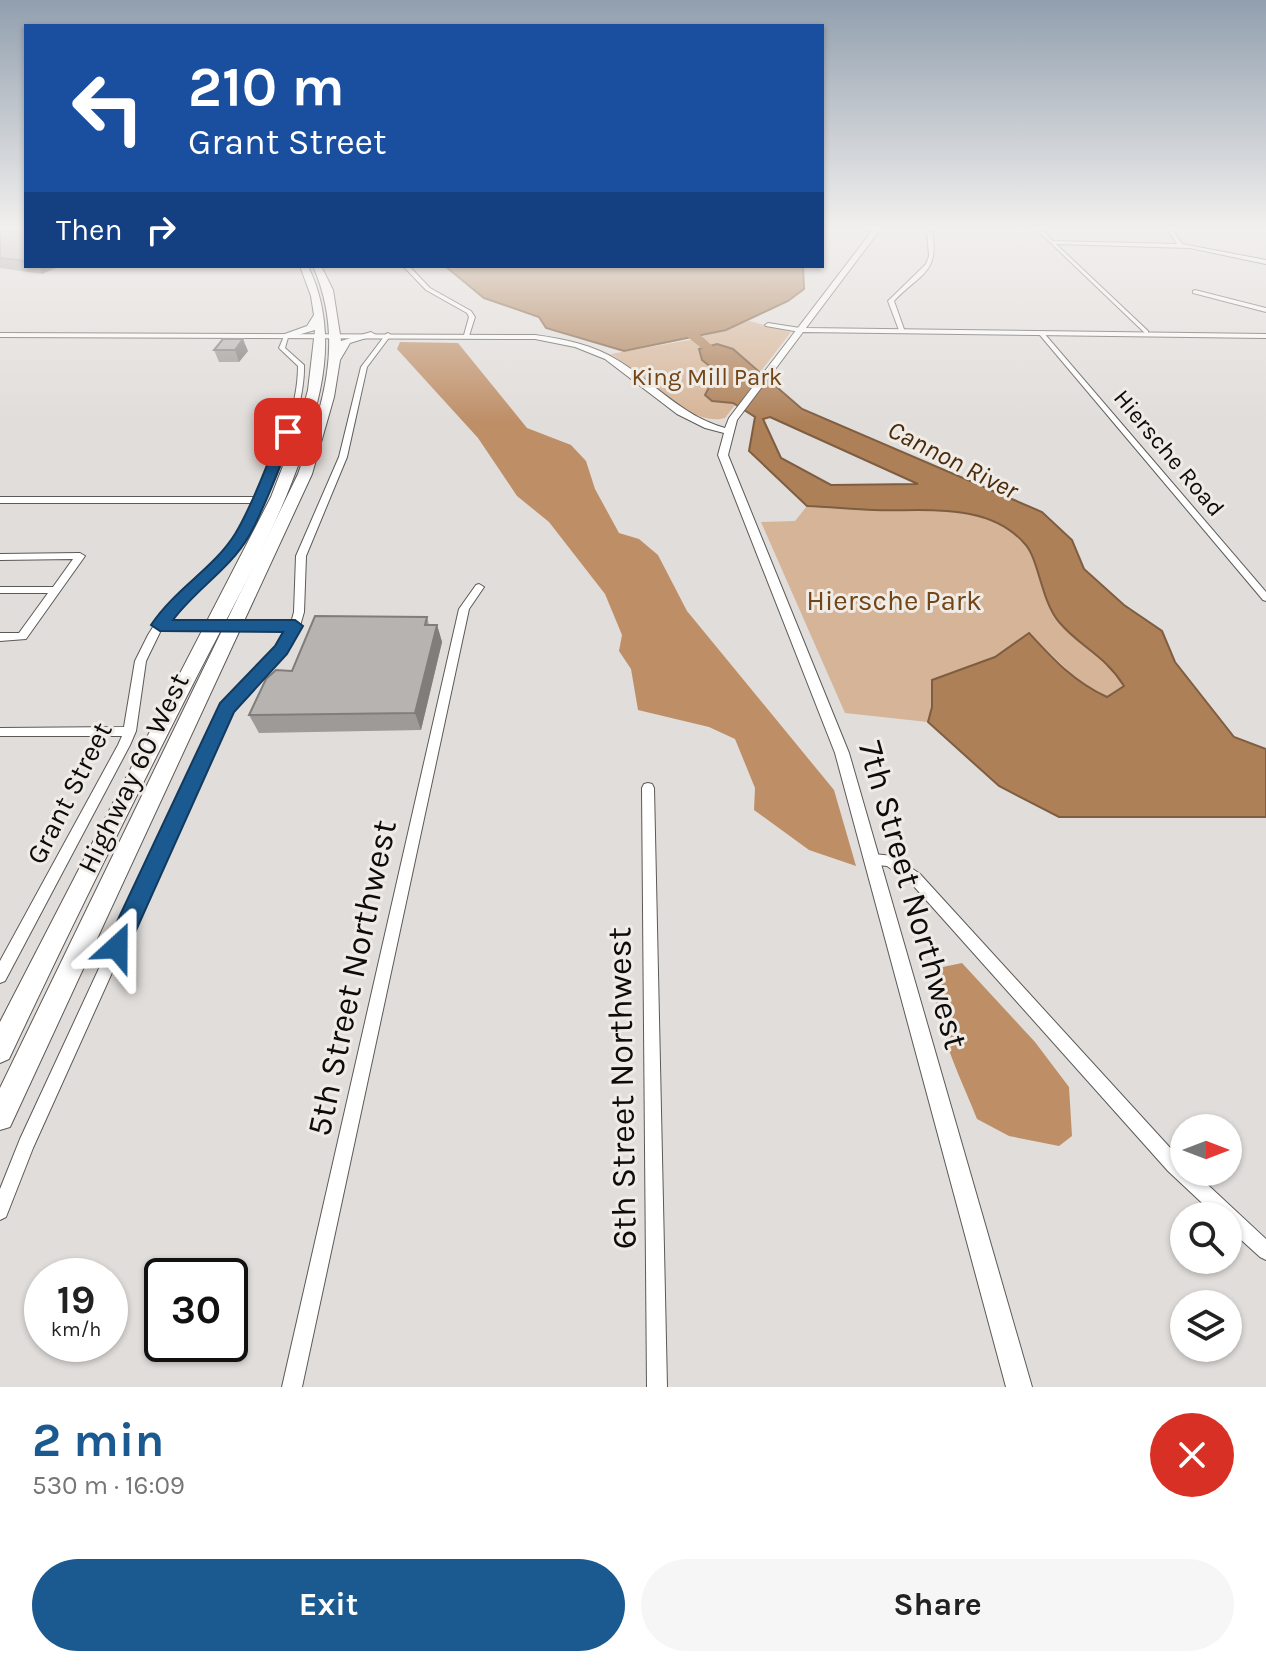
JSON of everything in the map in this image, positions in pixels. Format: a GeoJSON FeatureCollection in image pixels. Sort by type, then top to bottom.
{"type":"FeatureCollection","features":[{"type":"Feature","properties":{"kind":"main road","name":"Highway 60 West"},"geometry":{"type":"LineString","coordinates":[[0,1117],[236,626],[305,474],[326,409],[333,362],[328,335],[312,292]]}},
{"type":"Feature","properties":{"kind":"main road","name":"Highway 60 West"},"geometry":{"type":"LineString","coordinates":[[0,1050],[52,939],[266,524],[293,459],[314,390],[328,335],[328,292]]}},
{"type":"Feature","properties":{"kind":"main road"},"geometry":{"type":"LineString","coordinates":[[287,335],[311,328],[319,315]]}},
{"type":"Feature","properties":{"kind":"main road"},"geometry":{"type":"LineString","coordinates":[[333,362],[346,341],[371,335]]}},
{"type":"Feature","properties":{"kind":"street"},"geometry":{"type":"LineString","coordinates":[[433,292],[469,312],[472,317],[467,335]]}},
{"type":"Feature","properties":{"kind":"street"},"geometry":{"type":"LineString","coordinates":[[0,335],[535,337],[580,346],[607,357],[687,419],[727,431],[829,292]]}},
{"type":"Feature","properties":{"kind":"street"},"geometry":{"type":"LineString","coordinates":[[901,292],[891,301],[902,332]]}},
{"type":"Feature","properties":{"kind":"street"},"geometry":{"type":"LineString","coordinates":[[1103,292],[1146,332]]}},
{"type":"Feature","properties":{"kind":"street"},"geometry":{"type":"LineString","coordinates":[[1195,292],[1266,310]]}},
{"type":"Feature","properties":{"kind":"street"},"geometry":{"type":"LineString","coordinates":[[768,325],[800,330],[1146,332],[1266,336]]}},
{"type":"Feature","properties":{"kind":"street","name":"Hiersche Road"},"geometry":{"type":"LineString","coordinates":[[1041,333],[1266,598]]}},
{"type":"Feature","properties":{"kind":"street","name":"Grant Street"},"geometry":{"type":"LineString","coordinates":[[0,976],[130,731],[140,662],[160,625],[184,594],[231,551],[259,500],[288,432],[301,385],[301,365],[282,348],[287,335]]}},
{"type":"Feature","properties":{"kind":"street"},"geometry":{"type":"LineString","coordinates":[[0,1211],[26,1145],[220,720],[239,691],[288,642],[299,612],[301,556],[346,447],[364,367],[388,335]]}},
{"type":"Feature","properties":{"kind":"street","name":"7th Street Northwest"},"geometry":{"type":"LineString","coordinates":[[727,431],[725,467],[830,716],[1019,1387]]}},
{"type":"Feature","properties":{"kind":"street"},"geometry":{"type":"LineString","coordinates":[[0,500],[259,500]]}},
{"type":"Feature","properties":{"kind":"street"},"geometry":{"type":"LineString","coordinates":[[0,557],[80,556],[22,636],[0,637]]}},
{"type":"Feature","properties":{"kind":"street","name":"5th Street Northwest"},"geometry":{"type":"LineString","coordinates":[[292,1387],[464,609],[479,587]]}},
{"type":"Feature","properties":{"kind":"street"},"geometry":{"type":"LineString","coordinates":[[0,590],[55,590]]}},
{"type":"Feature","properties":{"kind":"street"},"geometry":{"type":"LineString","coordinates":[[160,625],[295,626]]}},
{"type":"Feature","properties":{"kind":"street"},"geometry":{"type":"LineString","coordinates":[[0,732],[130,731]]}},
{"type":"Feature","properties":{"kind":"street","name":"6th Street Northwest"},"geometry":{"type":"LineString","coordinates":[[648,788],[657,1387]]}},
{"type":"Feature","properties":{"kind":"street"},"geometry":{"type":"LineString","coordinates":[[873,860],[889,860],[915,878],[1174,1165],[1266,1251]]}},
{"type":"Feature","properties":{"kind":"green space","name":"King Mill Park"},"geometry":{"type":"Polygon","coordinates":[[[749,321],[791,332],[725,418],[711,419],[681,407],[611,354],[695,339],[749,321]]]}},
{"type":"Feature","properties":{"kind":"green space","name":"Hiersche Park"},"geometry":{"type":"Polygon","coordinates":[[[807,506],[955,512],[994,521],[1011,530],[1030,551],[1048,603],[1059,622],[1108,666],[1124,686],[1107,697],[1084,686],[1029,633],[995,657],[932,680],[932,707],[928,722],[845,713],[761,522],[795,521],[807,506]]]}},
{"type":"Feature","properties":{"kind":"shaded area"},"geometry":{"type":"Polygon","coordinates":[[[476,292],[800,292],[788,301],[726,330],[624,351],[546,328],[539,317],[484,298],[476,292]]]}},
{"type":"Feature","properties":{"kind":"shaded area"},"geometry":{"type":"Polygon","coordinates":[[[400,342],[458,343],[527,428],[571,445],[586,461],[595,489],[619,533],[639,539],[658,555],[687,611],[834,790],[856,866],[809,850],[754,810],[755,788],[735,739],[709,727],[638,710],[631,669],[619,651],[622,635],[605,594],[549,522],[517,496],[478,438],[397,349],[400,342]]]}},
{"type":"Feature","properties":{"kind":"shaded area"},"geometry":{"type":"Polygon","coordinates":[[[717,344],[733,349],[802,409],[1042,512],[1072,540],[1084,569],[1124,605],[1162,631],[1175,662],[1234,737],[1266,749],[1266,817],[1059,817],[999,786],[928,722],[932,707],[932,680],[995,657],[1029,633],[1065,669],[1095,691],[1107,697],[1124,686],[1108,666],[1059,622],[1048,603],[1030,551],[1010,530],[993,521],[954,512],[807,506],[749,451],[755,417],[733,403],[712,401],[705,395],[717,372],[702,360],[699,349],[717,344]],[[770,417],[763,419],[781,458],[831,485],[918,484],[770,417]]]}},
{"type":"Feature","properties":{"kind":"shaded area"},"geometry":{"type":"Polygon","coordinates":[[[962,963],[1035,1042],[1069,1087],[1072,1136],[1059,1146],[1009,1136],[977,1119],[947,1044],[936,1002],[938,968],[962,963]]]}},
{"type":"Feature","properties":{"kind":"building"},"geometry":{"type":"Polygon","coordinates":[[[223,339],[243,339],[235,350],[214,350],[223,339]]]}},
{"type":"Feature","properties":{"kind":"building"},"geometry":{"type":"Polygon","coordinates":[[[315,616],[427,617],[425,625],[437,625],[415,713],[249,715],[266,679],[276,670],[292,671],[315,616]]]}},
{"type":"Feature","properties":{"kind":"waterway","name":"Cannon River"},"geometry":{"type":"LineString","coordinates":[[674,321],[708,347],[724,366]]}},
{"type":"Feature","properties":{"kind":"route"},"geometry":{"type":"LineString","coordinates":[[117,947],[226,708],[288,642],[295,626],[160,625],[170,609],[231,551],[242,536],[288,432]]}}]}
